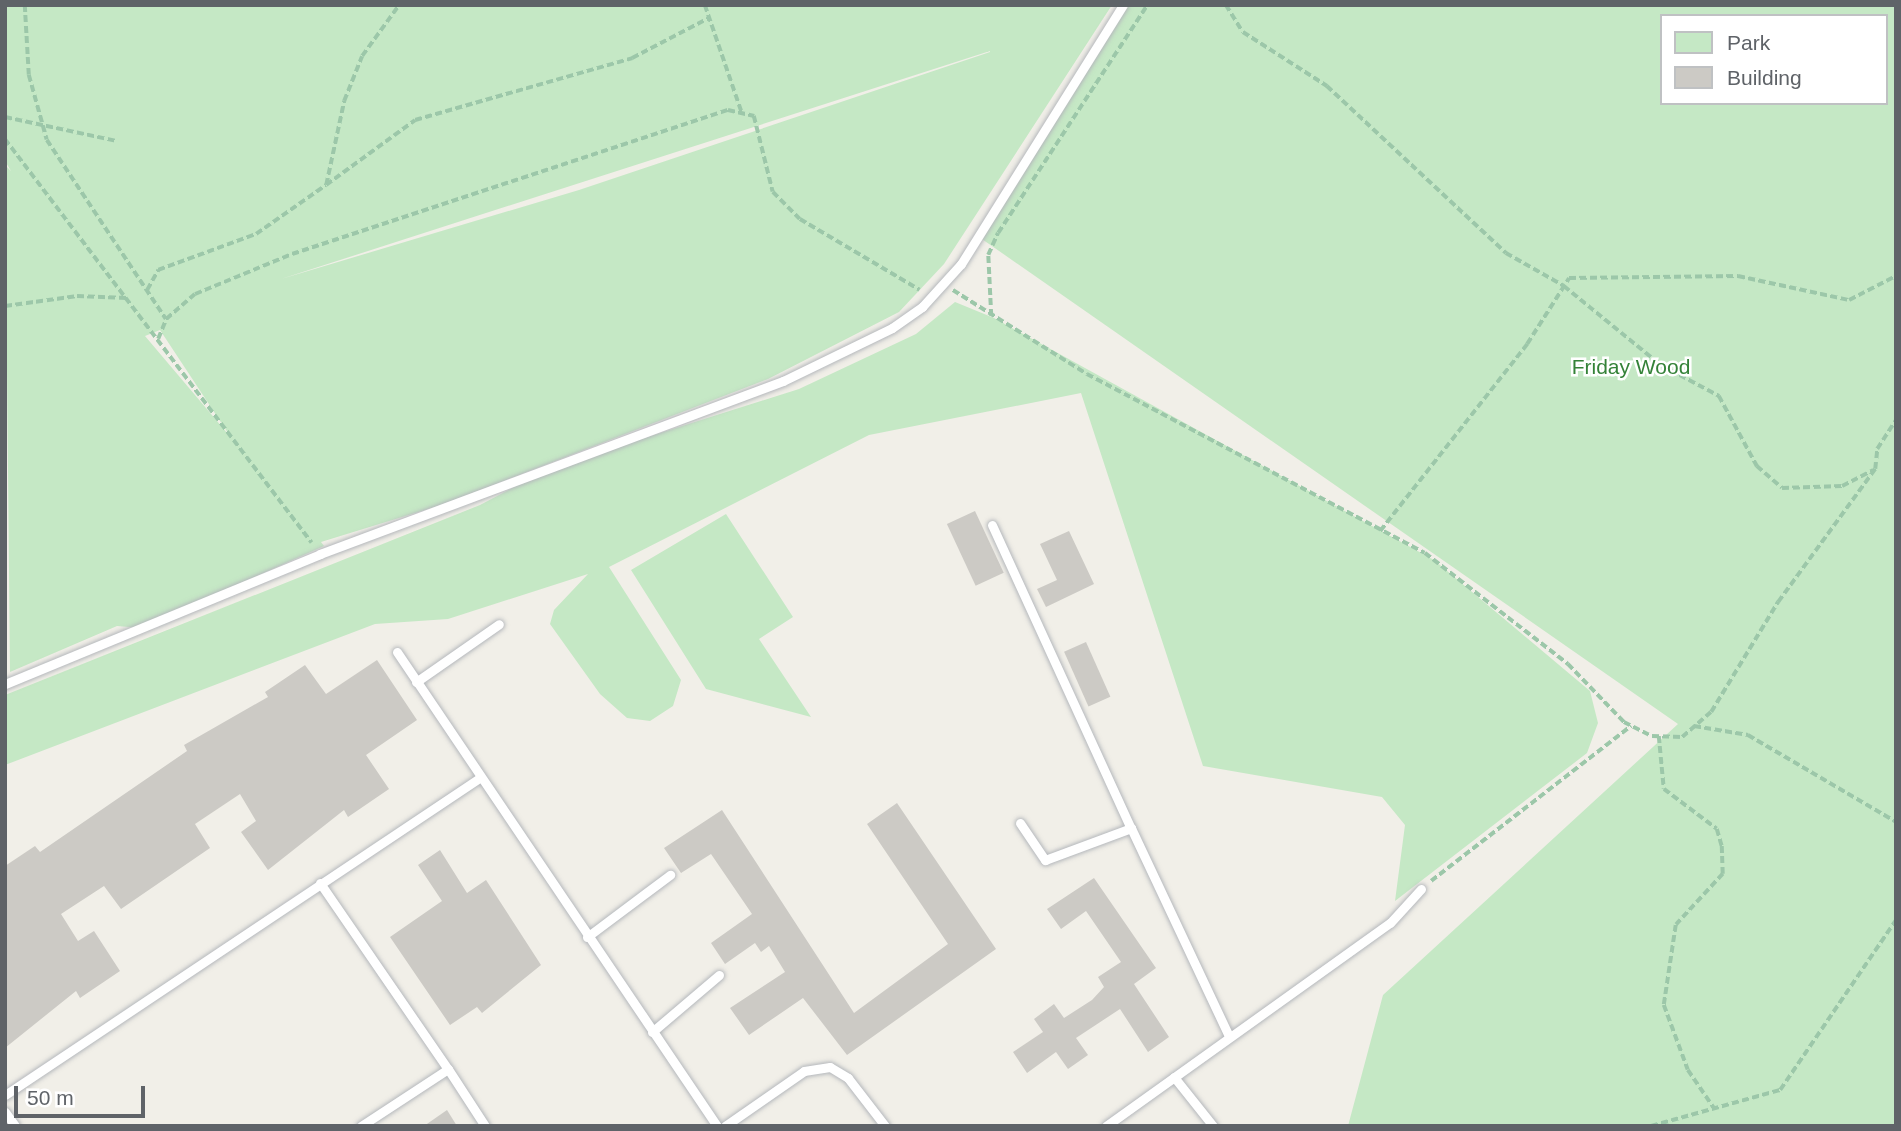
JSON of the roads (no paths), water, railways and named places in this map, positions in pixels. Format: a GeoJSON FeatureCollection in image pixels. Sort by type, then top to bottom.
{"type":"FeatureCollection","features":[{"type":"Feature","properties":{"kind":"lane"},"geometry":{"type":"LineString","coordinates":[[5,684],[320,554],[783,381],[892,328],[945,283],[991,218],[1123,5]]}},
{"type":"Feature","properties":{"kind":"lane"},"geometry":{"type":"LineString","coordinates":[[992,525],[1229,1036]]}},
{"type":"Feature","properties":{"kind":"lane"},"geometry":{"type":"LineString","coordinates":[[416,682],[499,624]]}},
{"type":"Feature","properties":{"kind":"lane"},"geometry":{"type":"LineString","coordinates":[[397,652],[478,779],[717,1126]]}},
{"type":"Feature","properties":{"kind":"lane"},"geometry":{"type":"LineString","coordinates":[[5,1095],[478,779]]}},
{"type":"Feature","properties":{"kind":"lane"},"geometry":{"type":"LineString","coordinates":[[1020,823],[1045,860],[1131,828]]}},
{"type":"Feature","properties":{"kind":"lane"},"geometry":{"type":"LineString","coordinates":[[587,937],[670,875]]}},
{"type":"Feature","properties":{"kind":"lane"},"geometry":{"type":"LineString","coordinates":[[320,883],[485,1126]]}},
{"type":"Feature","properties":{"kind":"lane"},"geometry":{"type":"LineString","coordinates":[[1106,1126],[1390,923],[1421,889]]}},
{"type":"Feature","properties":{"kind":"lane"},"geometry":{"type":"LineString","coordinates":[[652,1032],[719,975]]}},
{"type":"Feature","properties":{"kind":"lane"},"geometry":{"type":"LineString","coordinates":[[725,1126],[804,1071],[830,1067],[848,1078],[885,1126]]}},
{"type":"Feature","properties":{"kind":"lane"},"geometry":{"type":"LineString","coordinates":[[361,1126],[448,1069]]}},
{"type":"Feature","properties":{"kind":"lane"},"geometry":{"type":"LineString","coordinates":[[1174,1077],[1213,1126]]}},
{"type":"Feature","properties":{"kind":"lane"},"geometry":{"type":"LineString","coordinates":[[5,1111],[15,1126]]}},
{"type":"Feature","properties":{"kind":"park label","name":"Friday Wood"},"geometry":{"type":"Point","coordinates":[1631,367]}}]}
